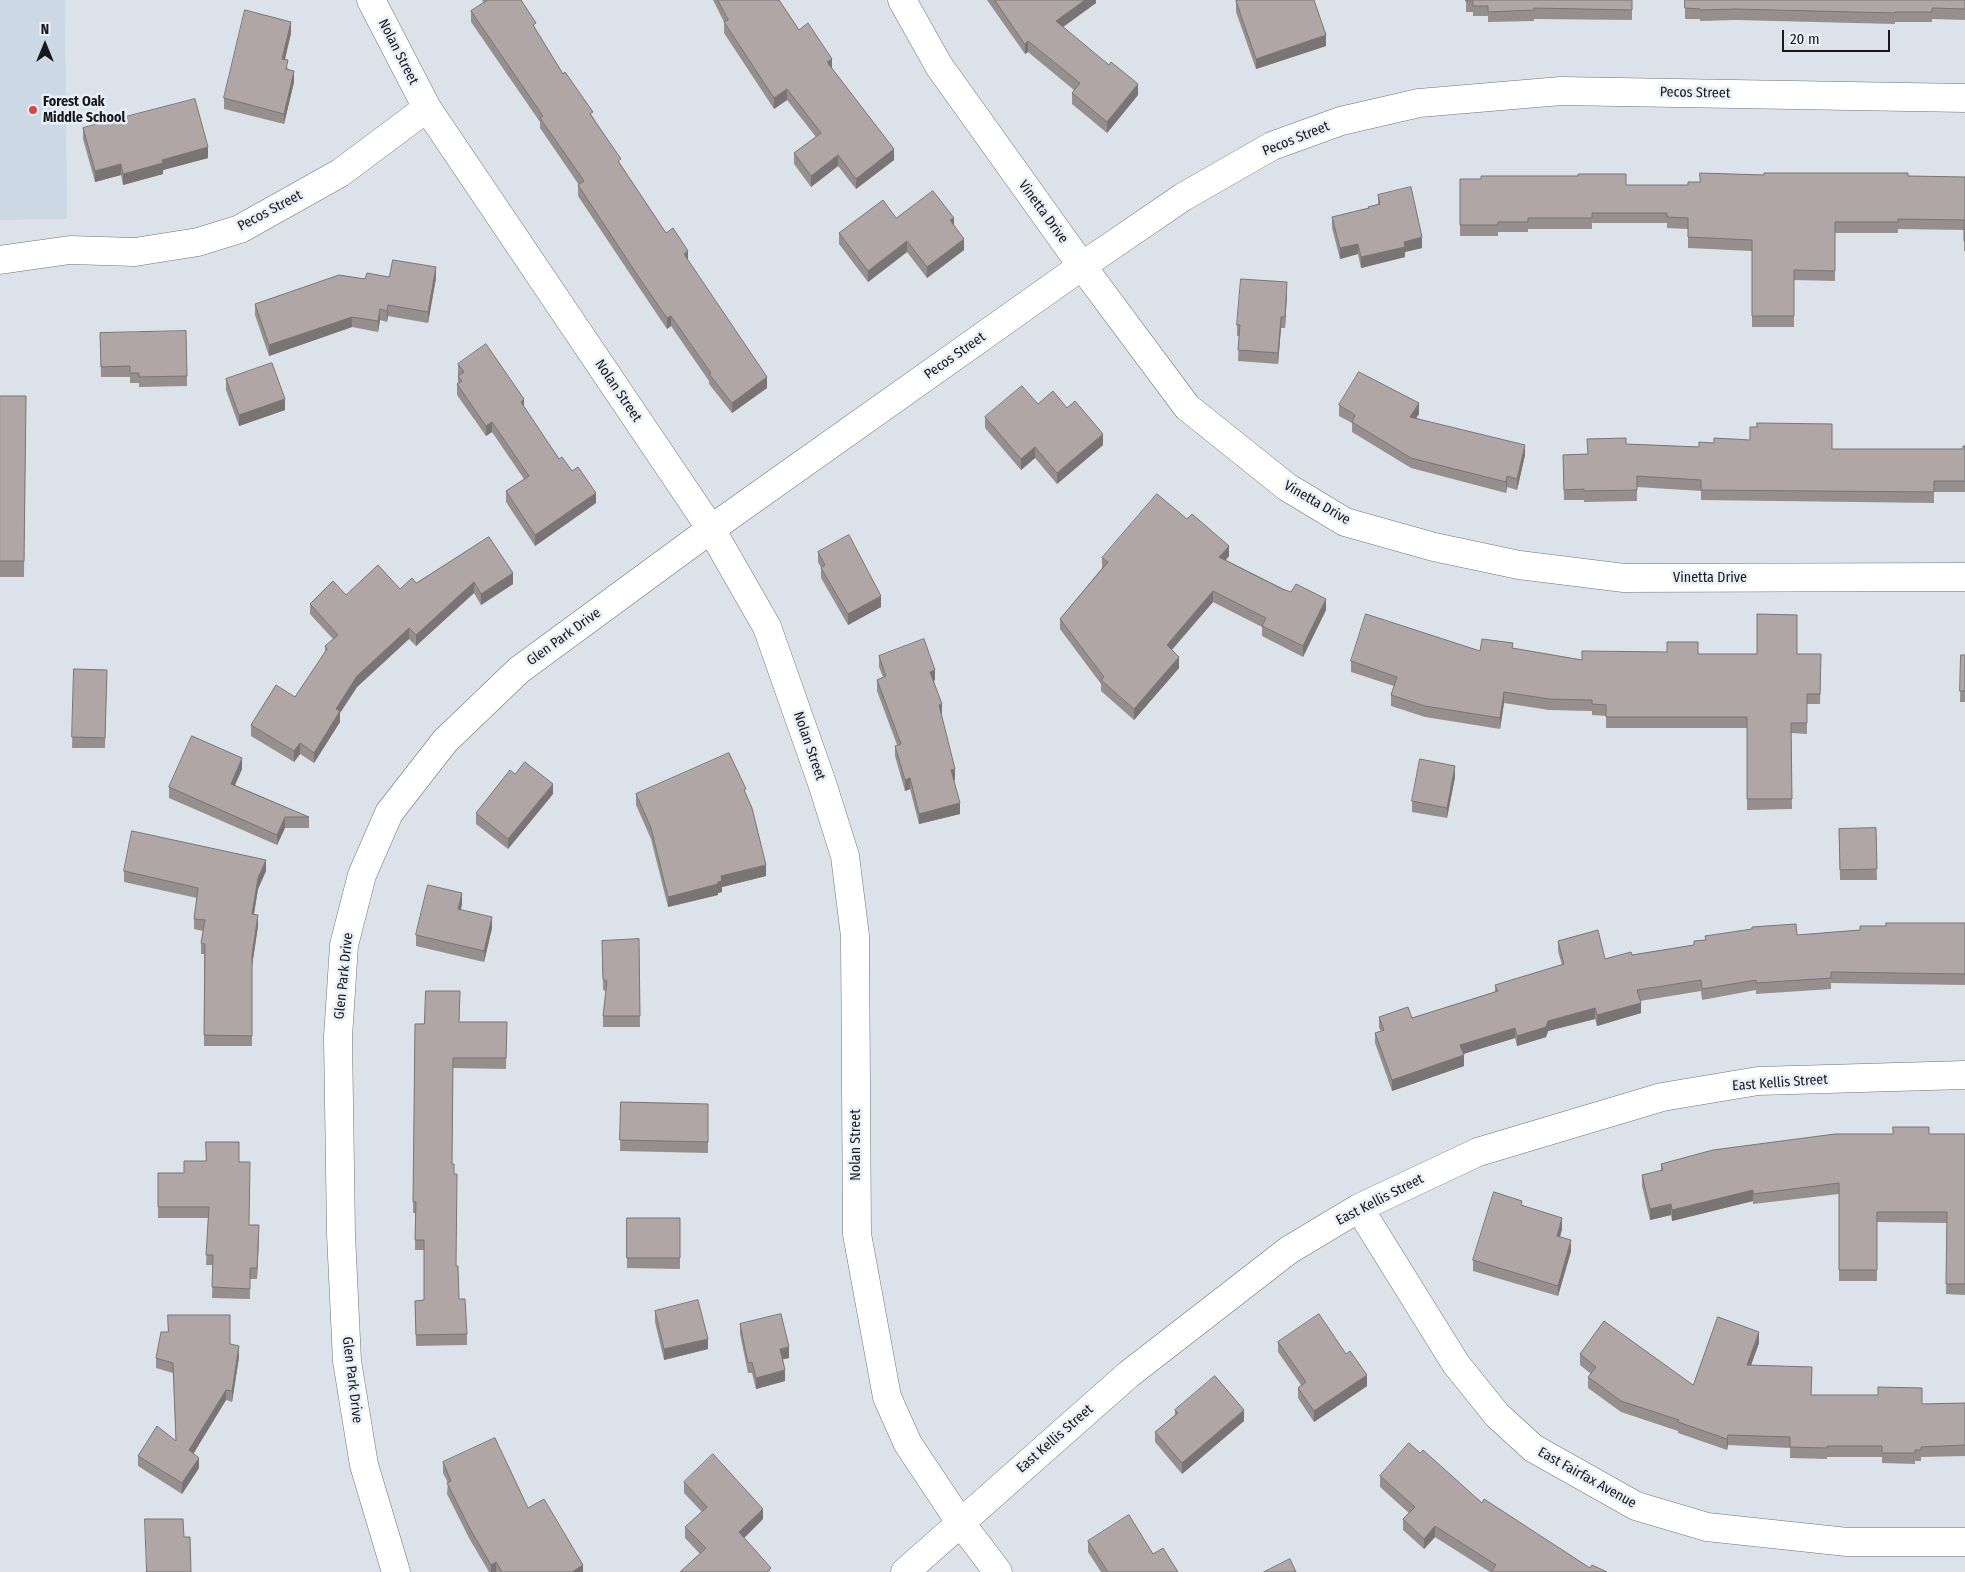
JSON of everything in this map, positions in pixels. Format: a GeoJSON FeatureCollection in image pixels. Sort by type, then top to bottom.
{"type":"FeatureCollection","features":[{"type":"Feature","properties":{"kind":"street","name":"Nolan Street"},"geometry":{"type":"LineString","coordinates":[[371,0],[427,108],[711,529],[767,627],[822,783],[844,856],[855,936],[857,1234],[887,1396],[908,1444],[960,1522],[998,1572]]}},
{"type":"Feature","properties":{"kind":"street","name":"Vinetta Drive"},"geometry":{"type":"LineString","coordinates":[[902,0],[939,66],[1082,266],[1187,406],[1287,487],[1345,522],[1434,547],[1519,565],[1624,578],[1965,577]]}},
{"type":"Feature","properties":{"kind":"street","name":"Pecos Street"},"geometry":{"type":"LineString","coordinates":[[711,529],[1183,196],[1272,146],[1340,121],[1419,103],[1561,91],[1965,98]]}},
{"type":"Feature","properties":{"kind":"street","name":"Pecos Street"},"geometry":{"type":"LineString","coordinates":[[0,260],[70,250],[134,252],[198,242],[240,229],[340,173],[427,108]]}},
{"type":"Feature","properties":{"kind":"street","name":"Glen Park Drive"},"geometry":{"type":"LineString","coordinates":[[396,1572],[364,1465],[346,1352],[341,1234],[338,1037],[344,945],[362,875],[389,813],[445,741],[519,670],[711,529]]}},
{"type":"Feature","properties":{"kind":"street","name":"East Kellis Street"},"geometry":{"type":"LineString","coordinates":[[905,1572],[1129,1374],[1289,1250],[1359,1208],[1478,1152],[1662,1097],[1758,1082],[1965,1075]]}},
{"type":"Feature","properties":{"kind":"street","name":"East Fairfax Avenue"},"geometry":{"type":"LineString","coordinates":[[1359,1208],[1456,1364],[1497,1415],[1533,1448],[1636,1506],[1707,1527],[1847,1542],[1965,1542]]}},
{"type":"Feature","properties":{"kind":"shaded area","name":"Forest Oak Middle School"},"geometry":{"type":"Polygon","coordinates":[[[0,0],[65,0],[67,219],[0,220],[0,0]]]}},
{"type":"Feature","properties":{"kind":"building"},"geometry":{"type":"Polygon","coordinates":[[[488,0],[521,0],[536,23],[533,25],[563,74],[565,72],[593,112],[590,114],[621,159],[618,161],[666,233],[673,228],[688,251],[684,254],[767,377],[732,403],[709,374],[711,373],[671,316],[667,318],[640,279],[578,185],[584,181],[540,118],[543,116],[471,11],[488,0]]]}},
{"type":"Feature","properties":{"kind":"building"},"geometry":{"type":"Polygon","coordinates":[[[718,0],[779,0],[799,30],[808,23],[832,59],[827,62],[894,149],[856,179],[838,155],[811,176],[794,153],[821,133],[787,89],[774,98],[724,22],[728,20],[718,0]]]}},
{"type":"Feature","properties":{"kind":"building"},"geometry":{"type":"Polygon","coordinates":[[[995,0],[1085,0],[1056,21],[1109,65],[1111,62],[1138,84],[1107,122],[1072,93],[1080,83],[1028,41],[1025,44],[995,0]]]}},
{"type":"Feature","properties":{"kind":"building"},"geometry":{"type":"Polygon","coordinates":[[[1314,0],[1326,35],[1256,59],[1236,1],[1314,0]]]}},
{"type":"Feature","properties":{"kind":"building"},"geometry":{"type":"Polygon","coordinates":[[[1466,0],[1632,0],[1632,10],[1534,8],[1534,10],[1488,12],[1488,6],[1473,6],[1473,1],[1466,0]]]}},
{"type":"Feature","properties":{"kind":"building"},"geometry":{"type":"Polygon","coordinates":[[[1685,0],[1965,0],[1965,9],[1932,8],[1932,12],[1895,13],[1736,9],[1700,10],[1685,8],[1685,0]]]}},
{"type":"Feature","properties":{"kind":"building"},"geometry":{"type":"Polygon","coordinates":[[[245,10],[291,22],[282,59],[288,60],[286,69],[294,71],[284,114],[224,98],[245,10]]]}},
{"type":"Feature","properties":{"kind":"building"},"geometry":{"type":"Polygon","coordinates":[[[195,99],[208,147],[162,160],[163,163],[123,174],[121,164],[95,171],[83,128],[195,99]]]}},
{"type":"Feature","properties":{"kind":"building"},"geometry":{"type":"Polygon","coordinates":[[[1700,173],[1764,175],[1764,173],[1908,173],[1908,176],[1965,177],[1965,241],[1964,220],[1898,219],[1898,222],[1835,222],[1835,271],[1794,270],[1794,316],[1752,316],[1752,240],[1688,237],[1688,218],[1667,217],[1667,213],[1592,213],[1592,218],[1528,218],[1528,222],[1498,222],[1498,225],[1460,225],[1460,179],[1481,179],[1481,176],[1626,174],[1626,185],[1688,185],[1688,182],[1700,182],[1700,173]]]}},
{"type":"Feature","properties":{"kind":"building"},"geometry":{"type":"Polygon","coordinates":[[[1411,187],[1422,237],[1404,242],[1405,247],[1361,257],[1358,244],[1340,248],[1332,217],[1380,204],[1378,195],[1411,187]]]}},
{"type":"Feature","properties":{"kind":"building"},"geometry":{"type":"Polygon","coordinates":[[[933,191],[954,218],[950,220],[964,239],[927,267],[907,241],[868,271],[839,233],[883,200],[896,218],[933,191]]]}},
{"type":"Feature","properties":{"kind":"building"},"geometry":{"type":"Polygon","coordinates":[[[393,260],[436,267],[428,312],[388,305],[387,311],[380,309],[378,321],[352,317],[269,345],[255,304],[339,275],[365,279],[367,273],[389,277],[393,260]]]}},
{"type":"Feature","properties":{"kind":"building"},"geometry":{"type":"Polygon","coordinates":[[[1241,279],[1287,282],[1285,317],[1281,317],[1278,353],[1238,350],[1240,325],[1237,325],[1241,279]]]}},
{"type":"Feature","properties":{"kind":"building"},"geometry":{"type":"Polygon","coordinates":[[[186,331],[187,376],[139,377],[139,373],[130,373],[130,366],[101,367],[100,333],[186,331]]]}},
{"type":"Feature","properties":{"kind":"building"},"geometry":{"type":"Polygon","coordinates":[[[486,344],[524,399],[521,402],[559,459],[562,457],[572,471],[578,467],[596,493],[535,535],[506,491],[529,476],[492,422],[486,426],[457,384],[462,381],[458,376],[464,372],[458,364],[486,344]]]}},
{"type":"Feature","properties":{"kind":"building"},"geometry":{"type":"Polygon","coordinates":[[[272,363],[285,399],[239,415],[226,379],[272,363]]]}},
{"type":"Feature","properties":{"kind":"building"},"geometry":{"type":"Polygon","coordinates":[[[1359,372],[1419,403],[1410,417],[1525,445],[1517,479],[1507,476],[1506,482],[1411,458],[1352,422],[1355,415],[1339,405],[1359,372]]]}},
{"type":"Feature","properties":{"kind":"building"},"geometry":{"type":"Polygon","coordinates":[[[1022,386],[1038,404],[1053,391],[1067,408],[1075,401],[1103,434],[1057,473],[1035,447],[1021,459],[985,417],[1022,386]]]}},
{"type":"Feature","properties":{"kind":"building"},"geometry":{"type":"Polygon","coordinates":[[[0,396],[26,396],[24,561],[0,561],[0,396]]]}},
{"type":"Feature","properties":{"kind":"building"},"geometry":{"type":"Polygon","coordinates":[[[1757,423],[1832,424],[1832,449],[1963,449],[1963,446],[1965,446],[1965,481],[1934,481],[1934,492],[1701,490],[1701,480],[1637,476],[1637,490],[1564,490],[1563,455],[1588,454],[1587,439],[1626,438],[1626,444],[1699,447],[1699,442],[1714,443],[1714,438],[1750,440],[1750,427],[1757,427],[1757,423]]]}},
{"type":"Feature","properties":{"kind":"building"},"geometry":{"type":"Polygon","coordinates":[[[1157,494],[1187,519],[1192,514],[1229,546],[1219,557],[1282,589],[1291,592],[1296,584],[1326,599],[1303,646],[1262,626],[1266,618],[1213,591],[1167,645],[1179,657],[1134,709],[1101,680],[1104,677],[1060,619],[1108,562],[1102,558],[1157,494]]]}},
{"type":"Feature","properties":{"kind":"building"},"geometry":{"type":"Polygon","coordinates":[[[849,535],[881,596],[848,614],[821,568],[825,565],[818,552],[849,535]]]}},
{"type":"Feature","properties":{"kind":"building"},"geometry":{"type":"Polygon","coordinates":[[[489,537],[513,573],[481,594],[474,582],[416,635],[409,628],[357,676],[336,709],[340,711],[314,753],[300,743],[294,751],[251,725],[276,685],[295,697],[327,649],[325,646],[338,635],[310,604],[333,581],[346,595],[378,565],[400,589],[412,578],[416,583],[489,537]]]}},
{"type":"Feature","properties":{"kind":"building"},"geometry":{"type":"Polygon","coordinates":[[[1366,614],[1480,651],[1482,639],[1513,643],[1512,648],[1582,660],[1582,651],[1667,652],[1667,642],[1698,642],[1698,654],[1757,654],[1757,614],[1797,615],[1797,654],[1821,654],[1820,694],[1807,694],[1807,723],[1791,723],[1792,799],[1747,799],[1747,717],[1606,717],[1606,705],[1592,704],[1592,700],[1549,699],[1504,692],[1500,718],[1425,706],[1391,695],[1397,677],[1351,661],[1366,614]]]}},
{"type":"Feature","properties":{"kind":"building"},"geometry":{"type":"Polygon","coordinates":[[[924,639],[935,670],[930,672],[942,704],[939,705],[955,769],[951,770],[960,803],[919,814],[910,778],[905,780],[895,746],[901,744],[877,680],[886,676],[879,656],[924,639]]]}},
{"type":"Feature","properties":{"kind":"building"},"geometry":{"type":"Polygon","coordinates":[[[1961,655],[1965,655],[1965,691],[1960,691],[1961,655]]]}},
{"type":"Feature","properties":{"kind":"building"},"geometry":{"type":"Polygon","coordinates":[[[74,669],[107,670],[105,738],[72,737],[74,669]]]}},
{"type":"Feature","properties":{"kind":"building"},"geometry":{"type":"Polygon","coordinates":[[[192,736],[242,758],[231,784],[309,817],[285,817],[277,835],[169,787],[192,736]]]}},
{"type":"Feature","properties":{"kind":"building"},"geometry":{"type":"Polygon","coordinates":[[[729,753],[746,789],[744,790],[752,808],[766,865],[721,876],[722,881],[718,882],[718,884],[668,897],[651,828],[636,794],[729,753]]]}},
{"type":"Feature","properties":{"kind":"building"},"geometry":{"type":"Polygon","coordinates":[[[1420,759],[1455,766],[1447,808],[1412,801],[1420,759]]]}},
{"type":"Feature","properties":{"kind":"building"},"geometry":{"type":"Polygon","coordinates":[[[525,762],[553,784],[508,839],[476,813],[510,770],[515,774],[525,762]]]}},
{"type":"Feature","properties":{"kind":"building"},"geometry":{"type":"Polygon","coordinates":[[[1876,828],[1877,869],[1840,870],[1839,829],[1876,828]]]}},
{"type":"Feature","properties":{"kind":"building"},"geometry":{"type":"Polygon","coordinates":[[[132,831],[266,860],[258,878],[252,914],[258,915],[252,955],[252,1036],[204,1035],[205,944],[201,943],[205,920],[194,919],[198,888],[124,871],[132,831]]]}},
{"type":"Feature","properties":{"kind":"building"},"geometry":{"type":"Polygon","coordinates":[[[428,885],[462,893],[458,909],[492,917],[484,951],[416,935],[428,885]]]}},
{"type":"Feature","properties":{"kind":"building"},"geometry":{"type":"Polygon","coordinates":[[[1886,923],[1965,923],[1965,974],[1831,972],[1831,978],[1756,983],[1756,980],[1702,989],[1701,980],[1637,990],[1641,1003],[1597,1015],[1595,1008],[1548,1021],[1546,1027],[1517,1036],[1515,1028],[1460,1045],[1464,1055],[1392,1080],[1375,1033],[1384,1030],[1379,1017],[1408,1007],[1412,1018],[1498,991],[1495,985],[1564,964],[1558,941],[1598,930],[1605,959],[1631,952],[1632,955],[1694,945],[1694,941],[1706,940],[1705,936],[1752,929],[1752,927],[1796,924],[1797,935],[1860,930],[1860,926],[1886,926],[1886,923]]]}},
{"type":"Feature","properties":{"kind":"building"},"geometry":{"type":"Polygon","coordinates":[[[639,939],[640,1016],[603,1016],[607,981],[603,979],[602,941],[639,939]]]}},
{"type":"Feature","properties":{"kind":"building"},"geometry":{"type":"Polygon","coordinates":[[[426,991],[460,991],[459,1022],[507,1022],[506,1058],[453,1058],[452,1164],[454,1164],[454,1174],[457,1174],[456,1266],[458,1266],[459,1299],[465,1299],[467,1334],[416,1335],[415,1301],[424,1300],[424,1240],[415,1240],[416,1202],[413,1202],[415,1024],[424,1024],[426,991]]]}},
{"type":"Feature","properties":{"kind":"building"},"geometry":{"type":"Polygon","coordinates":[[[621,1102],[708,1104],[708,1142],[620,1140],[621,1102]]]}},
{"type":"Feature","properties":{"kind":"building"},"geometry":{"type":"Polygon","coordinates":[[[1893,1127],[1929,1127],[1929,1134],[1965,1134],[1965,1284],[1946,1284],[1947,1212],[1877,1212],[1877,1270],[1839,1270],[1839,1183],[1753,1194],[1753,1190],[1672,1210],[1671,1204],[1650,1209],[1642,1175],[1663,1170],[1661,1164],[1713,1150],[1835,1134],[1893,1134],[1893,1127]]]}},
{"type":"Feature","properties":{"kind":"building"},"geometry":{"type":"Polygon","coordinates":[[[206,1142],[239,1142],[239,1162],[250,1162],[249,1225],[259,1225],[257,1268],[250,1268],[250,1289],[212,1287],[213,1255],[206,1255],[209,1207],[158,1207],[158,1173],[184,1173],[184,1161],[206,1161],[206,1142]]]}},
{"type":"Feature","properties":{"kind":"building"},"geometry":{"type":"Polygon","coordinates":[[[1494,1192],[1522,1201],[1521,1205],[1562,1218],[1557,1236],[1571,1240],[1558,1286],[1473,1260],[1494,1192]]]}},
{"type":"Feature","properties":{"kind":"building"},"geometry":{"type":"Polygon","coordinates":[[[627,1218],[680,1218],[680,1258],[627,1258],[627,1218]]]}},
{"type":"Feature","properties":{"kind":"building"},"geometry":{"type":"Polygon","coordinates":[[[698,1300],[708,1339],[664,1349],[655,1311],[698,1300]]]}},
{"type":"Feature","properties":{"kind":"building"},"geometry":{"type":"Polygon","coordinates":[[[781,1314],[789,1347],[780,1349],[785,1370],[756,1378],[752,1362],[748,1363],[740,1324],[781,1314]]]}},
{"type":"Feature","properties":{"kind":"building"},"geometry":{"type":"Polygon","coordinates":[[[1319,1314],[1346,1354],[1350,1351],[1367,1375],[1314,1411],[1298,1388],[1306,1382],[1278,1342],[1319,1314]]]}},
{"type":"Feature","properties":{"kind":"building"},"geometry":{"type":"Polygon","coordinates":[[[168,1315],[230,1315],[230,1344],[239,1346],[232,1391],[226,1390],[189,1450],[199,1458],[182,1483],[138,1456],[157,1426],[176,1441],[173,1363],[156,1358],[161,1332],[168,1332],[168,1315]]]}},
{"type":"Feature","properties":{"kind":"building"},"geometry":{"type":"Polygon","coordinates":[[[1718,1317],[1759,1332],[1747,1365],[1812,1367],[1811,1395],[1878,1395],[1878,1387],[1922,1388],[1922,1404],[1965,1403],[1965,1445],[1921,1447],[1921,1450],[1915,1450],[1915,1453],[1882,1453],[1882,1446],[1790,1447],[1790,1437],[1728,1435],[1727,1439],[1678,1422],[1679,1420],[1621,1401],[1588,1377],[1596,1367],[1580,1354],[1604,1321],[1693,1385],[1718,1317]]]}},
{"type":"Feature","properties":{"kind":"building"},"geometry":{"type":"Polygon","coordinates":[[[1215,1376],[1244,1410],[1182,1463],[1155,1432],[1178,1413],[1175,1410],[1215,1376]]]}},
{"type":"Feature","properties":{"kind":"building"},"geometry":{"type":"Polygon","coordinates":[[[495,1438],[528,1508],[544,1499],[583,1565],[572,1572],[502,1572],[496,1562],[491,1565],[469,1527],[447,1483],[451,1481],[443,1462],[495,1438]]]}},
{"type":"Feature","properties":{"kind":"building"},"geometry":{"type":"Polygon","coordinates":[[[1409,1443],[1420,1453],[1423,1450],[1482,1503],[1484,1499],[1590,1568],[1592,1565],[1607,1572],[1491,1572],[1496,1565],[1435,1526],[1424,1539],[1403,1519],[1415,1507],[1380,1476],[1409,1443]]]}},
{"type":"Feature","properties":{"kind":"building"},"geometry":{"type":"Polygon","coordinates":[[[713,1454],[763,1509],[739,1532],[771,1568],[767,1572],[680,1572],[706,1548],[685,1527],[707,1507],[684,1482],[713,1454]]]}},
{"type":"Feature","properties":{"kind":"building"},"geometry":{"type":"Polygon","coordinates":[[[1129,1515],[1153,1554],[1163,1548],[1178,1572],[1108,1572],[1088,1541],[1129,1515]]]}},
{"type":"Feature","properties":{"kind":"building"},"geometry":{"type":"Polygon","coordinates":[[[145,1519],[183,1519],[184,1537],[190,1537],[191,1572],[147,1572],[145,1519]]]}},
{"type":"Feature","properties":{"kind":"building"},"geometry":{"type":"Polygon","coordinates":[[[1290,1559],[1296,1572],[1264,1572],[1290,1559]]]}},
{"type":"Feature","properties":{"kind":"place","name":"Forest Oak Middle School"},"geometry":{"type":"Point","coordinates":[33,110]}}]}
